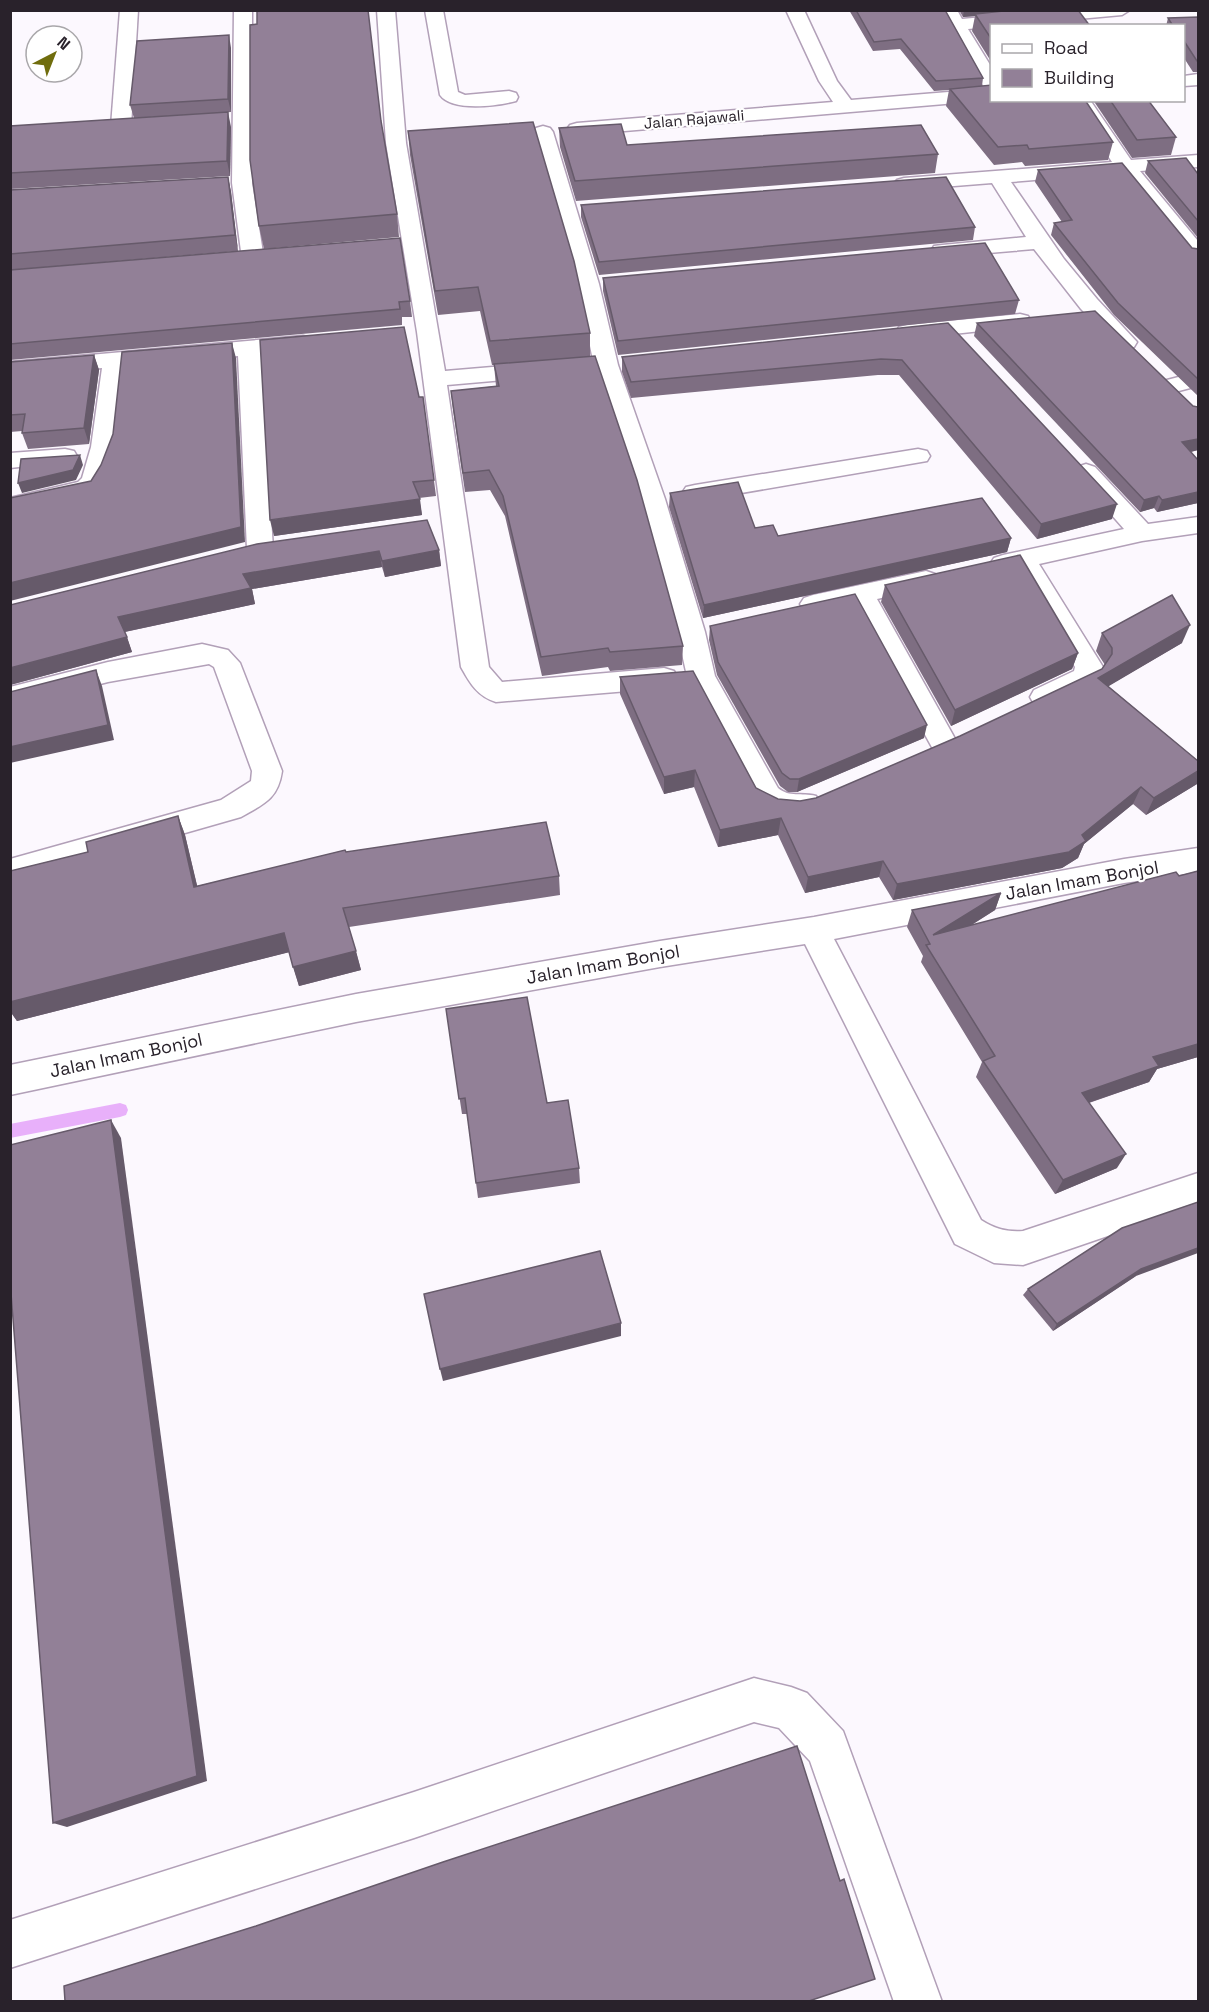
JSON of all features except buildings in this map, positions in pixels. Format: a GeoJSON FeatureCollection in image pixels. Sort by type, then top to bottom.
{"type":"FeatureCollection","features":[{"type":"Feature","properties":{"kind":"street"},"geometry":{"type":"LineString","coordinates":[[121,126],[129,10]]}},
{"type":"Feature","properties":{"kind":"street"},"geometry":{"type":"LineString","coordinates":[[243,10],[235,119],[253,259]]}},
{"type":"Feature","properties":{"kind":"street"},"geometry":{"type":"LineString","coordinates":[[386,10],[407,48],[407,142],[402,245],[416,333],[434,379],[442,523],[475,667],[483,681],[496,692],[701,676]]}},
{"type":"Feature","properties":{"kind":"street"},"geometry":{"type":"LineString","coordinates":[[434,10],[449,95],[463,101],[509,97]]}},
{"type":"Feature","properties":{"kind":"street"},"geometry":{"type":"LineString","coordinates":[[795,10],[828,81],[845,106]]}},
{"type":"Feature","properties":{"kind":"street"},"geometry":{"type":"LineString","coordinates":[[990,82],[952,18],[1122,10]]}},
{"type":"Feature","properties":{"kind":"street"},"geometry":{"type":"LineString","coordinates":[[407,48],[440,46]]}},
{"type":"Feature","properties":{"kind":"street","name":"Jalan Rajawali"},"geometry":{"type":"LineString","coordinates":[[652,500],[606,364],[600,282],[578,209],[531,133],[990,94]]}},
{"type":"Feature","properties":{"kind":"street"},"geometry":{"type":"LineString","coordinates":[[1081,102],[1126,166],[1198,254]]}},
{"type":"Feature","properties":{"kind":"street"},"geometry":{"type":"LineString","coordinates":[[99,128],[145,125]]}},
{"type":"Feature","properties":{"kind":"street"},"geometry":{"type":"LineString","coordinates":[[881,186],[1198,161]]}},
{"type":"Feature","properties":{"kind":"street"},"geometry":{"type":"LineString","coordinates":[[998,177],[1085,315],[1138,354]]}},
{"type":"Feature","properties":{"kind":"street"},"geometry":{"type":"LineString","coordinates":[[219,184],[242,183]]}},
{"type":"Feature","properties":{"kind":"street"},"geometry":{"type":"LineString","coordinates":[[920,253],[1038,242]]}},
{"type":"Feature","properties":{"kind":"street"},"geometry":{"type":"LineString","coordinates":[[230,261],[276,257]]}},
{"type":"Feature","properties":{"kind":"street"},"geometry":{"type":"LineString","coordinates":[[880,335],[1041,320]]}},
{"type":"Feature","properties":{"kind":"street"},"geometry":{"type":"LineString","coordinates":[[951,328],[975,353]]}},
{"type":"Feature","properties":{"kind":"street"},"geometry":{"type":"LineString","coordinates":[[10,369],[321,341]]}},
{"type":"Feature","properties":{"kind":"street"},"geometry":{"type":"LineString","coordinates":[[249,348],[260,550]]}},
{"type":"Feature","properties":{"kind":"street"},"geometry":{"type":"LineString","coordinates":[[10,506],[89,487],[102,453],[114,359]]}},
{"type":"Feature","properties":{"kind":"street"},"geometry":{"type":"LineString","coordinates":[[434,379],[559,369]]}},
{"type":"Feature","properties":{"kind":"street"},"geometry":{"type":"LineString","coordinates":[[1192,405],[1163,378],[1198,379]]}},
{"type":"Feature","properties":{"kind":"street"},"geometry":{"type":"LineString","coordinates":[[10,461],[102,453]]}},
{"type":"Feature","properties":{"kind":"street"},"geometry":{"type":"LineString","coordinates":[[834,791],[801,805],[790,807],[775,802],[767,796],[701,676],[702,630],[652,500],[918,456]]}},
{"type":"Feature","properties":{"kind":"street"},"geometry":{"type":"LineString","coordinates":[[1070,456],[1142,533]]}},
{"type":"Feature","properties":{"kind":"street"},"geometry":{"type":"LineString","coordinates":[[793,609],[1142,533],[1198,525]]}},
{"type":"Feature","properties":{"kind":"street"},"geometry":{"type":"LineString","coordinates":[[1019,708],[1084,678],[1089,672],[1023,560]]}},
{"type":"Feature","properties":{"kind":"street"},"geometry":{"type":"LineString","coordinates":[[861,594],[944,743]]}},
{"type":"Feature","properties":{"kind":"street"},"geometry":{"type":"LineString","coordinates":[[10,697],[108,672],[213,654],[221,657],[226,663],[267,771],[265,786],[252,797],[230,809],[10,870]]}},
{"type":"Feature","properties":{"kind":"street","name":"Jalan Imam Bonjol"},"geometry":{"type":"LineString","coordinates":[[10,1080],[356,1008],[660,954],[814,930],[1198,860]]}},
{"type":"Feature","properties":{"kind":"street"},"geometry":{"type":"LineString","coordinates":[[814,930],[968,1232],[986,1245],[1005,1250],[1023,1248],[1198,1189]]}},
{"type":"Feature","properties":{"kind":"street"},"geometry":{"type":"LineString","coordinates":[[10,1944],[414,1815],[754,1700],[790,1709],[827,1747],[918,2001]]}},
{"type":"Feature","properties":{"kind":"waterway"},"geometry":{"type":"LineString","coordinates":[[10,1131],[120,1110]]}}]}
